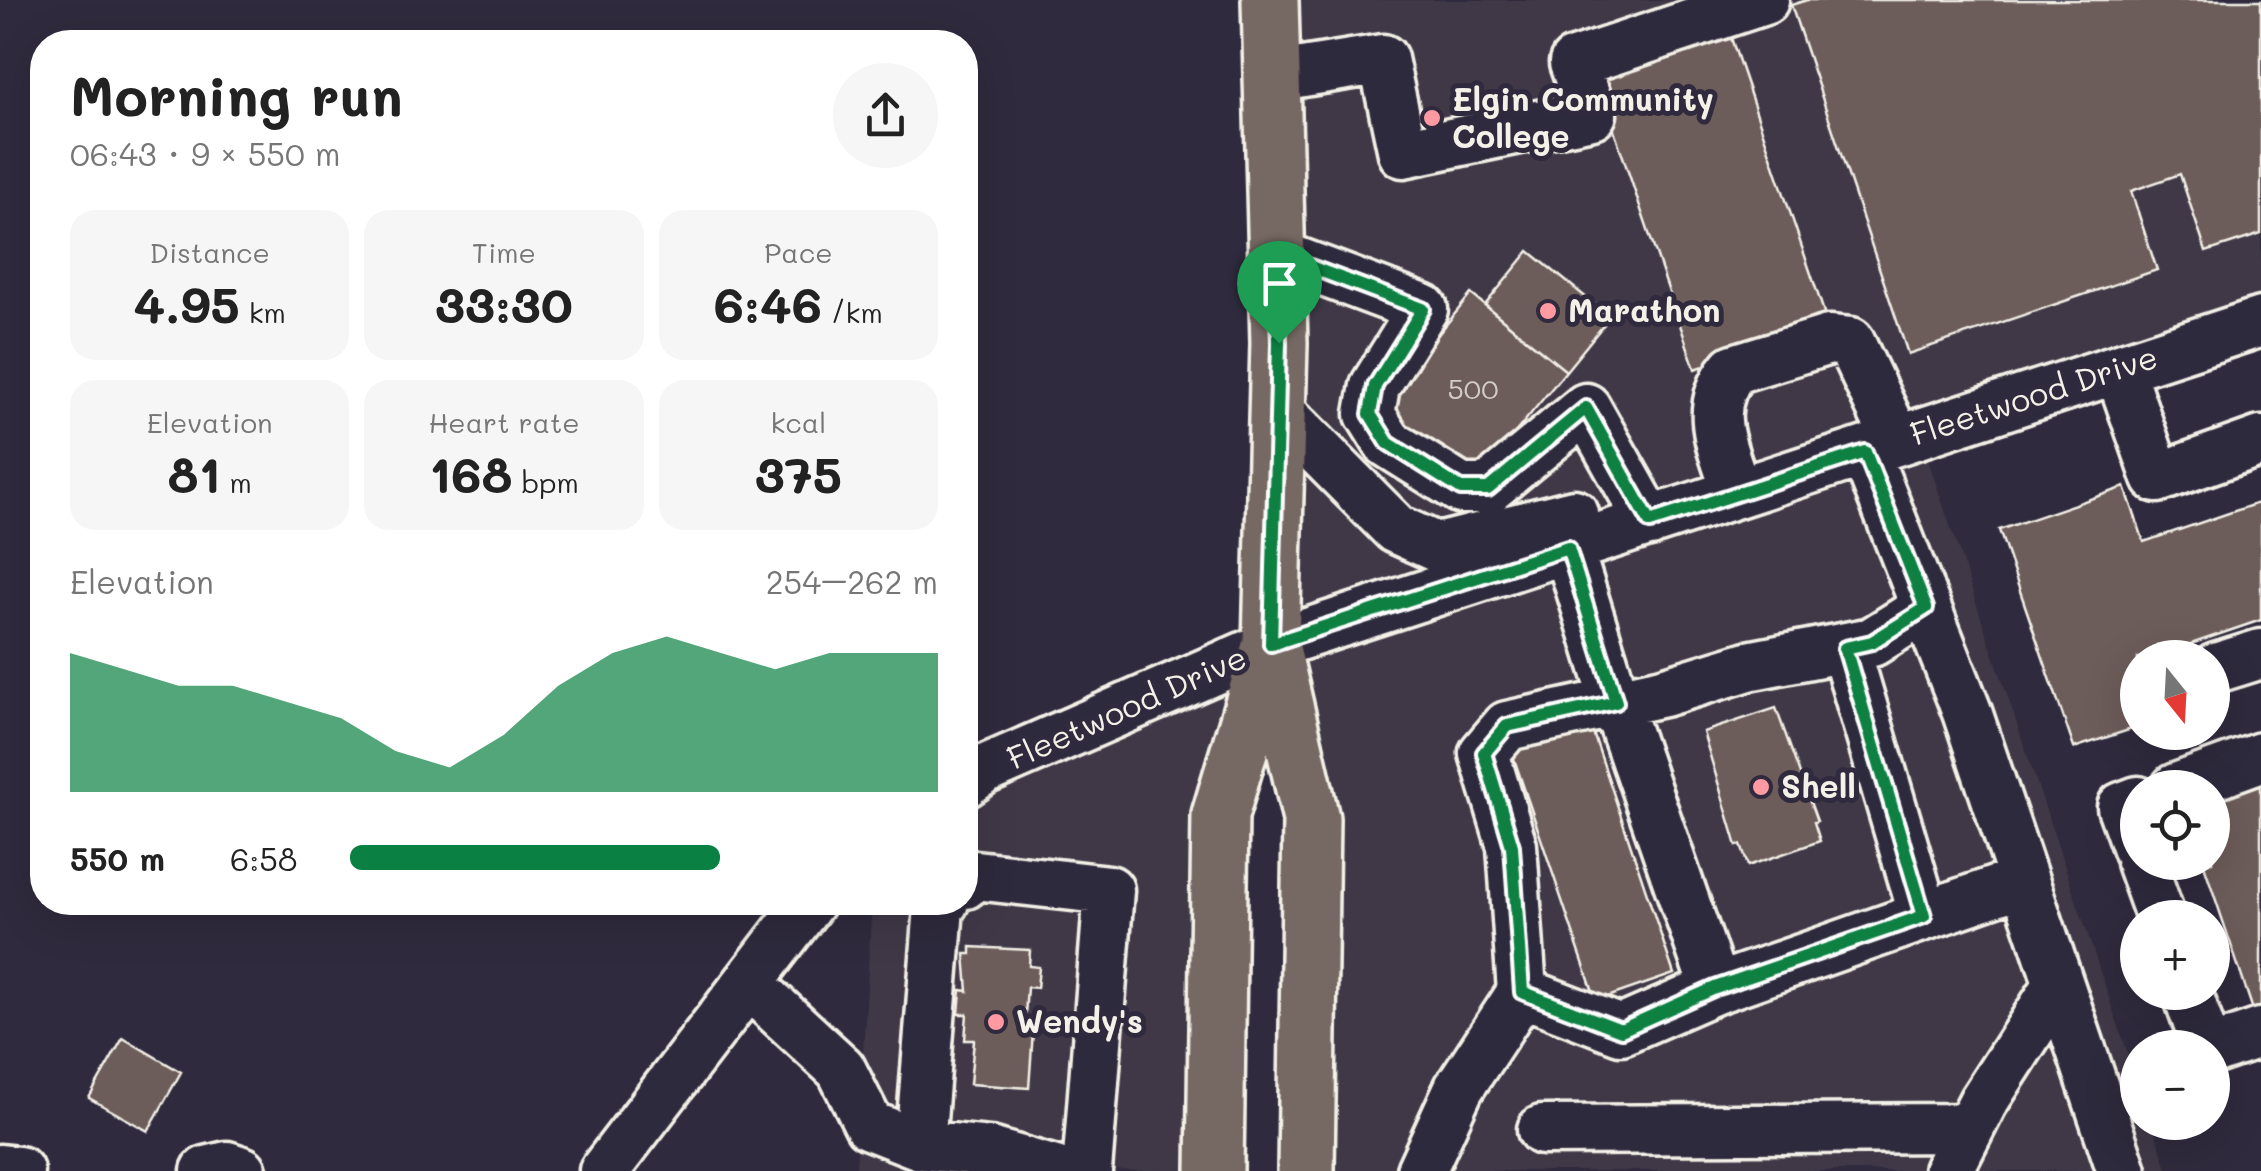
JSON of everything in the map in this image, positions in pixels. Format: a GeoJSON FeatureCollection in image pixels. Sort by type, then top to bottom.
{"type":"FeatureCollection","features":[{"type":"Feature","properties":{"kind":"main road"},"geometry":{"type":"LineString","coordinates":[[1270,0],[1277,410],[1271,644],[1311,819],[1306,1171]]}},
{"type":"Feature","properties":{"kind":"main road"},"geometry":{"type":"LineString","coordinates":[[1215,1171],[1220,815],[1271,644]]}},
{"type":"Feature","properties":{"kind":"street"},"geometry":{"type":"LineString","coordinates":[[1272,77],[1383,59],[1403,153],[1592,114],[1574,63],[1764,0]]}},
{"type":"Feature","properties":{"kind":"street"},"geometry":{"type":"LineString","coordinates":[[1276,254],[1423,309],[1375,386],[1370,414],[1388,443],[1461,489],[1488,489],[1586,408],[1650,522]]}},
{"type":"Feature","properties":{"kind":"street","name":"Fleetwood Drive"},"geometry":{"type":"LineString","coordinates":[[978,774],[1271,644],[2261,322]]}},
{"type":"Feature","properties":{"kind":"street"},"geometry":{"type":"LineString","coordinates":[[1738,493],[1713,418],[1724,381],[1734,368],[1830,340],[1850,342],[1926,608],[2122,1171]]}},
{"type":"Feature","properties":{"kind":"street"},"geometry":{"type":"LineString","coordinates":[[2118,368],[2157,478],[2261,441]]}},
{"type":"Feature","properties":{"kind":"street"},"geometry":{"type":"LineString","coordinates":[[1277,410],[1396,529],[1438,548],[1548,524],[1611,501],[1650,522]]}},
{"type":"Feature","properties":{"kind":"street"},"geometry":{"type":"LineString","coordinates":[[1568,548],[1616,702],[1715,988]]}},
{"type":"Feature","properties":{"kind":"street"},"geometry":{"type":"LineString","coordinates":[[1421,1171],[1459,1088],[1522,992],[1512,846],[1484,753],[1507,726],[1616,702],[1748,666],[1872,642],[1926,608]]}},
{"type":"Feature","properties":{"kind":"street"},"geometry":{"type":"LineString","coordinates":[[1845,648],[1924,916]]}},
{"type":"Feature","properties":{"kind":"street"},"geometry":{"type":"LineString","coordinates":[[2230,664],[2261,654]]}},
{"type":"Feature","properties":{"kind":"street"},"geometry":{"type":"LineString","coordinates":[[2227,770],[2261,758]]}},
{"type":"Feature","properties":{"kind":"street"},"geometry":{"type":"LineString","coordinates":[[978,875],[1108,890],[1087,1171]]}},
{"type":"Feature","properties":{"kind":"street"},"geometry":{"type":"LineString","coordinates":[[1522,992],[1621,1030],[1715,988],[2024,882]]}},
{"type":"Feature","properties":{"kind":"street"},"geometry":{"type":"LineString","coordinates":[[604,1171],[800,915]]}},
{"type":"Feature","properties":{"kind":"street"},"geometry":{"type":"LineString","coordinates":[[920,1145],[938,915]]}},
{"type":"Feature","properties":{"kind":"street"},"geometry":{"type":"LineString","coordinates":[[749,984],[841,1069],[870,1125],[920,1145],[989,1162],[1055,1171]]}},
{"type":"Feature","properties":{"kind":"street"},"geometry":{"type":"LineString","coordinates":[[1948,1171],[1970,1128],[2059,984]]}},
{"type":"Feature","properties":{"kind":"street"},"geometry":{"type":"LineString","coordinates":[[2230,1043],[2261,1033]]}},
{"type":"Feature","properties":{"kind":"street"},"geometry":{"type":"LineString","coordinates":[[1542,1130],[1970,1128]]}},
{"type":"Feature","properties":{"kind":"street"},"geometry":{"type":"LineString","coordinates":[[206,1171],[227,1166],[242,1171]]}},
{"type":"Feature","properties":{"kind":"street"},"geometry":{"type":"LineString","coordinates":[[0,1169],[20,1171]]}},
{"type":"Feature","properties":{"kind":"shaded area"},"geometry":{"type":"Polygon","coordinates":[[[1274,0],[2261,0],[2261,301],[1280,629],[1274,0]]]}},
{"type":"Feature","properties":{"kind":"shaded area"},"geometry":{"type":"Polygon","coordinates":[[[1921,439],[2120,1030],[2120,1140],[2158,1140],[2168,1171],[1324,1171],[1281,652],[1921,439]]]}},
{"type":"Feature","properties":{"kind":"shaded area"},"geometry":{"type":"Polygon","coordinates":[[[1255,662],[1207,1171],[856,1169],[871,915],[978,915],[978,790],[1255,662]]]}},
{"type":"Feature","properties":{"kind":"building"},"geometry":{"type":"Polygon","coordinates":[[[1807,0],[2261,0],[2261,234],[2206,252],[2180,174],[2131,191],[2157,270],[1908,354],[1791,5],[1807,0]]]}},
{"type":"Feature","properties":{"kind":"building"},"geometry":{"type":"Polygon","coordinates":[[[1729,32],[1828,324],[1695,369],[1596,77],[1729,32]]]}},
{"type":"Feature","properties":{"kind":"building","name":"Marathon"},"geometry":{"type":"Polygon","coordinates":[[[1529,251],[1610,317],[1566,371],[1485,305],[1529,251]]]}},
{"type":"Feature","properties":{"kind":"building","name":"Marathon"},"geometry":{"type":"Polygon","coordinates":[[[1471,294],[1566,371],[1473,484],[1379,407],[1471,294]]]}},
{"type":"Feature","properties":{"kind":"building"},"geometry":{"type":"Polygon","coordinates":[[[2125,487],[2144,542],[2261,502],[2261,620],[2202,640],[2120,640],[2120,733],[2074,748],[1999,530],[2125,487]]]}},
{"type":"Feature","properties":{"kind":"building","name":"Shell"},"geometry":{"type":"Polygon","coordinates":[[[1776,708],[1817,821],[1814,822],[1820,841],[1748,866],[1741,845],[1737,846],[1703,732],[1776,708]]]}},
{"type":"Feature","properties":{"kind":"building"},"geometry":{"type":"Polygon","coordinates":[[[1588,718],[1674,974],[1596,1001],[1509,744],[1588,718]]]}},
{"type":"Feature","properties":{"kind":"building"},"geometry":{"type":"Polygon","coordinates":[[[2261,771],[2261,1014],[2255,1016],[2230,942],[2230,900],[2216,900],[2209,880],[2230,880],[2230,782],[2261,771]]]}},
{"type":"Feature","properties":{"kind":"building","name":"Wendy's"},"geometry":{"type":"Polygon","coordinates":[[[971,947],[1030,950],[1029,966],[1039,967],[1037,988],[1027,987],[1024,1030],[1033,1031],[1029,1088],[970,1084],[974,1040],[965,1040],[967,1014],[959,1014],[961,990],[968,991],[965,954],[971,954],[971,947]]]}},
{"type":"Feature","properties":{"kind":"building"},"geometry":{"type":"Polygon","coordinates":[[[123,1038],[181,1072],[148,1131],[89,1098],[123,1038]]]}},
{"type":"Feature","properties":{"kind":"place","name":"Elgin Community College"},"geometry":{"type":"Point","coordinates":[1432,118]}},
{"type":"Feature","properties":{"kind":"place","name":"Marathon"},"geometry":{"type":"Point","coordinates":[1548,311]}},
{"type":"Feature","properties":{"kind":"place","name":"Shell"},"geometry":{"type":"Point","coordinates":[1761,787]}},
{"type":"Feature","properties":{"kind":"place","name":"Wendy's"},"geometry":{"type":"Point","coordinates":[996,1022]}},
{"type":"Feature","properties":{"kind":"route"},"geometry":{"type":"LineString","coordinates":[[1276,254],[1423,309],[1375,386],[1370,414],[1388,443],[1461,489],[1488,489],[1586,408],[1650,522],[1865,452],[1926,608],[1872,642],[1845,648],[1924,916],[1715,988],[1621,1030],[1522,992],[1512,846],[1484,753],[1507,726],[1616,702],[1568,548],[1271,644],[1279,343],[1276,254]]}}]}
